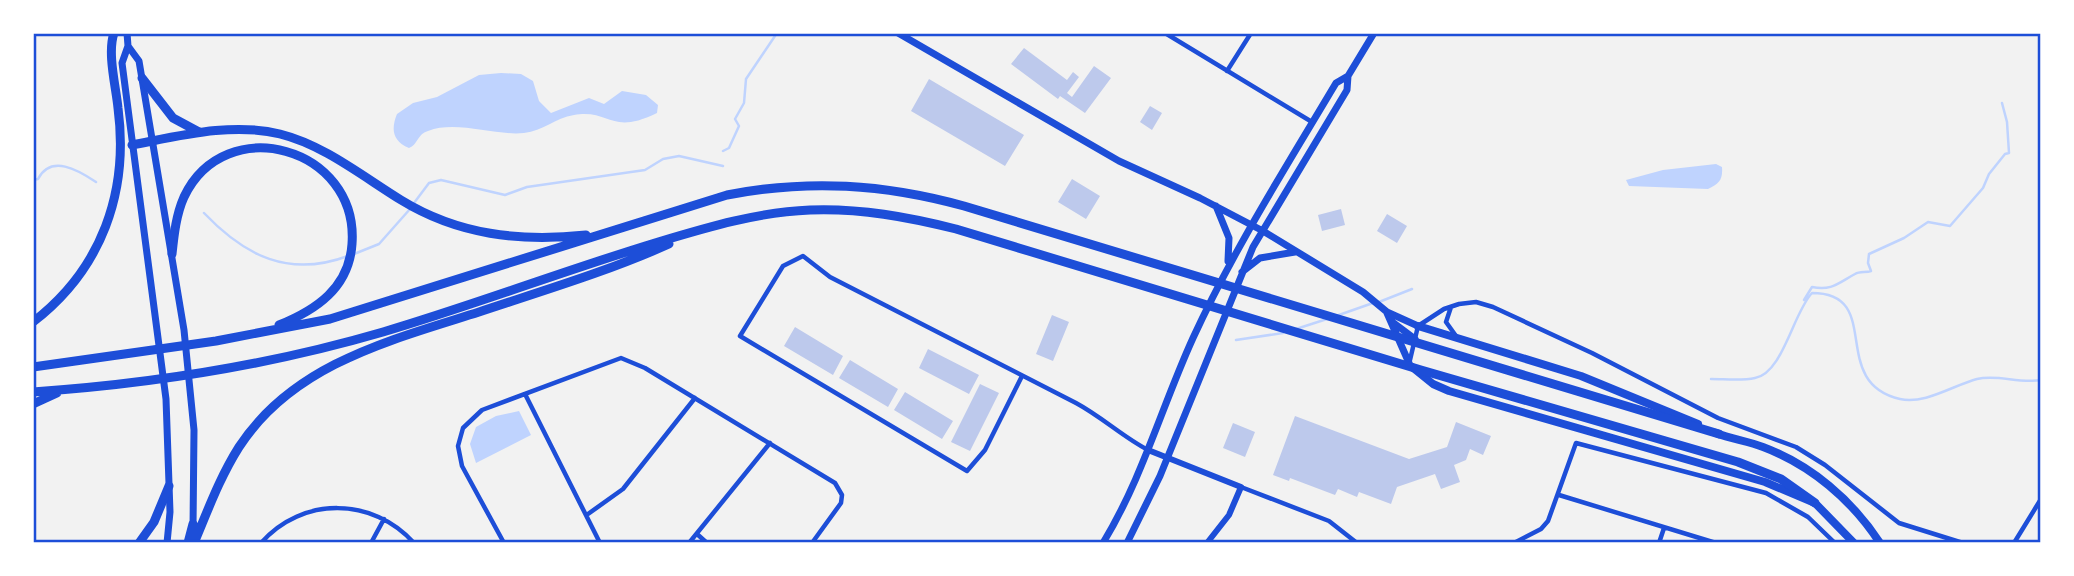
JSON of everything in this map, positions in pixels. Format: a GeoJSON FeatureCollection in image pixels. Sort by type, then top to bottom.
{"type":"FeatureCollection","features":[{"type":"Feature","properties":{"kind":"highway"},"geometry":{"type":"LineString","coordinates":[[33,322],[61,298],[91,259],[114,207],[123,143],[115,79],[114,33]]}},
{"type":"Feature","properties":{"kind":"highway"},"geometry":{"type":"LineString","coordinates":[[142,78],[173,118],[201,132]]}},
{"type":"Feature","properties":{"kind":"highway"},"geometry":{"type":"LineString","coordinates":[[132,145],[201,132],[247,130],[296,139],[417,209],[460,227],[513,238],[554,238],[605,232]]}},
{"type":"Feature","properties":{"kind":"highway"},"geometry":{"type":"LineString","coordinates":[[172,254],[177,220],[185,195],[206,170],[238,152],[276,149],[301,156],[328,175],[344,196],[353,229],[350,259],[337,286],[323,302],[300,316],[256,335]]}},
{"type":"Feature","properties":{"kind":"highway"},"geometry":{"type":"LineString","coordinates":[[33,367],[256,335],[330,319],[727,195],[794,185],[852,185],[944,201],[1762,447],[1795,462],[1839,493],[1880,543]]}},
{"type":"Feature","properties":{"kind":"highway"},"geometry":{"type":"LineString","coordinates":[[33,392],[133,383],[221,368],[385,332],[702,229],[744,219],[808,210],[899,216],[956,229],[1738,462],[1781,479],[1815,503],[1854,543]]}},
{"type":"Feature","properties":{"kind":"highway"},"geometry":{"type":"LineString","coordinates":[[191,543],[219,481],[240,445],[279,403],[312,376],[385,342],[644,254],[702,229]]}},
{"type":"Feature","properties":{"kind":"highway"},"geometry":{"type":"LineString","coordinates":[[1419,326],[1456,335],[1581,376],[1719,434]]}},
{"type":"Feature","properties":{"kind":"highway"},"geometry":{"type":"LineString","coordinates":[[1409,363],[1433,384],[1448,391],[1741,474],[1815,503]]}},
{"type":"Feature","properties":{"kind":"highway"},"geometry":{"type":"LineString","coordinates":[[33,404],[64,390]]}},
{"type":"Feature","properties":{"kind":"highway"},"geometry":{"type":"LineString","coordinates":[[139,543],[153,522],[169,486]]}},
{"type":"Feature","properties":{"kind":"highway"},"geometry":{"type":"LineString","coordinates":[[191,543],[193,524]]}},
{"type":"Feature","properties":{"kind":"main road"},"geometry":{"type":"LineString","coordinates":[[127,33],[128,46],[122,63],[166,399],[169,486],[167,543]]}},
{"type":"Feature","properties":{"kind":"main road"},"geometry":{"type":"LineString","coordinates":[[898,33],[1119,161],[1263,231],[1363,292],[1387,312],[1419,326]]}},
{"type":"Feature","properties":{"kind":"main road"},"geometry":{"type":"LineString","coordinates":[[1127,543],[1160,477],[1240,275],[1263,231],[1347,90],[1348,76],[1374,33]]}},
{"type":"Feature","properties":{"kind":"main road"},"geometry":{"type":"LineString","coordinates":[[128,46],[139,61],[172,254],[194,430],[193,524]]}},
{"type":"Feature","properties":{"kind":"main road"},"geometry":{"type":"LineString","coordinates":[[1103,543],[1149,450],[1192,342],[1227,269],[1336,83],[1348,76]]}},
{"type":"Feature","properties":{"kind":"main road"},"geometry":{"type":"LineString","coordinates":[[1216,206],[1229,238],[1227,269]]}},
{"type":"Feature","properties":{"kind":"main road"},"geometry":{"type":"LineString","coordinates":[[1240,275],[1260,258],[1297,252]]}},
{"type":"Feature","properties":{"kind":"main road"},"geometry":{"type":"LineString","coordinates":[[1387,312],[1409,363]]}},
{"type":"Feature","properties":{"kind":"main road"},"geometry":{"type":"LineString","coordinates":[[1391,321],[1415,339]]}},
{"type":"Feature","properties":{"kind":"street"},"geometry":{"type":"LineString","coordinates":[[1165,33],[1312,122]]}},
{"type":"Feature","properties":{"kind":"street"},"geometry":{"type":"LineString","coordinates":[[1227,71],[1251,33]]}},
{"type":"Feature","properties":{"kind":"street"},"geometry":{"type":"LineString","coordinates":[[1022,376],[985,450],[967,471],[740,336],[783,266],[803,256],[830,277],[1088,410],[1128,440],[1167,458],[1329,521],[1357,543]]}},
{"type":"Feature","properties":{"kind":"street"},"geometry":{"type":"LineString","coordinates":[[1409,363],[1419,326],[1451,306],[1476,302],[1493,307],[1718,418],[1783,441],[1825,465],[1899,523],[1964,543]]}},
{"type":"Feature","properties":{"kind":"street"},"geometry":{"type":"LineString","coordinates":[[1451,306],[1446,322],[1456,335]]}},
{"type":"Feature","properties":{"kind":"street"},"geometry":{"type":"LineString","coordinates":[[504,543],[462,466],[458,446],[463,428],[474,415],[621,358],[637,364],[829,478],[839,489],[841,503],[811,543]]}},
{"type":"Feature","properties":{"kind":"street"},"geometry":{"type":"LineString","coordinates":[[525,394],[588,514],[600,543]]}},
{"type":"Feature","properties":{"kind":"street"},"geometry":{"type":"LineString","coordinates":[[588,514],[623,489],[695,398]]}},
{"type":"Feature","properties":{"kind":"street"},"geometry":{"type":"LineString","coordinates":[[690,543],[770,443]]}},
{"type":"Feature","properties":{"kind":"street"},"geometry":{"type":"LineString","coordinates":[[1514,543],[1541,529],[1553,512],[1576,443],[1766,493],[1808,517],[1835,543]]}},
{"type":"Feature","properties":{"kind":"street"},"geometry":{"type":"LineString","coordinates":[[1207,543],[1229,515],[1241,487]]}},
{"type":"Feature","properties":{"kind":"street"},"geometry":{"type":"LineString","coordinates":[[1559,495],[1716,543]]}},
{"type":"Feature","properties":{"kind":"street"},"geometry":{"type":"LineString","coordinates":[[2014,543],[2041,499]]}},
{"type":"Feature","properties":{"kind":"street"},"geometry":{"type":"LineString","coordinates":[[261,543],[285,522],[318,509],[353,508],[384,519],[414,543]]}},
{"type":"Feature","properties":{"kind":"street"},"geometry":{"type":"LineString","coordinates":[[371,543],[384,519]]}},
{"type":"Feature","properties":{"kind":"street"},"geometry":{"type":"LineString","coordinates":[[1659,543],[1664,528]]}},
{"type":"Feature","properties":{"kind":"street"},"geometry":{"type":"LineString","coordinates":[[697,534],[707,543]]}},
{"type":"Feature","properties":{"kind":"street"},"geometry":{"type":"LineString","coordinates":[[1938,543],[1940,536]]}},
{"type":"Feature","properties":{"kind":"water"},"geometry":{"type":"Polygon","coordinates":[[[521,74],[533,81],[539,101],[551,113],[589,98],[604,104],[622,91],[646,95],[658,105],[657,113],[629,122],[596,115],[574,115],[524,133],[439,128],[424,132],[409,148],[396,138],[394,125],[397,114],[413,103],[437,97],[479,75],[521,74]]]}},
{"type":"Feature","properties":{"kind":"water"},"geometry":{"type":"Polygon","coordinates":[[[1716,164],[1722,167],[1722,175],[1718,183],[1708,189],[1629,186],[1626,180],[1663,170],[1716,164]]]}},
{"type":"Feature","properties":{"kind":"water"},"geometry":{"type":"Polygon","coordinates":[[[519,411],[531,435],[476,463],[470,444],[476,427],[496,416],[519,411]]]}},
{"type":"Feature","properties":{"kind":"building"},"geometry":{"type":"Polygon","coordinates":[[[1024,48],[1067,80],[1073,72],[1079,77],[1067,93],[1072,97],[1094,66],[1111,78],[1085,113],[1060,96],[1058,99],[1011,64],[1024,48]]]}},
{"type":"Feature","properties":{"kind":"building"},"geometry":{"type":"Polygon","coordinates":[[[929,79],[1024,135],[1005,166],[911,111],[929,79]]]}},
{"type":"Feature","properties":{"kind":"building"},"geometry":{"type":"Polygon","coordinates":[[[1150,106],[1162,113],[1152,130],[1140,122],[1150,106]]]}},
{"type":"Feature","properties":{"kind":"building"},"geometry":{"type":"Polygon","coordinates":[[[1072,179],[1100,196],[1086,219],[1058,202],[1072,179]]]}},
{"type":"Feature","properties":{"kind":"building"},"geometry":{"type":"Polygon","coordinates":[[[1341,209],[1345,225],[1322,231],[1318,215],[1341,209]]]}},
{"type":"Feature","properties":{"kind":"building"},"geometry":{"type":"Polygon","coordinates":[[[1387,214],[1407,226],[1397,243],[1377,231],[1387,214]]]}},
{"type":"Feature","properties":{"kind":"building"},"geometry":{"type":"Polygon","coordinates":[[[1052,315],[1069,322],[1053,361],[1036,354],[1052,315]]]}},
{"type":"Feature","properties":{"kind":"building"},"geometry":{"type":"Polygon","coordinates":[[[795,327],[843,356],[833,375],[784,346],[795,327]]]}},
{"type":"Feature","properties":{"kind":"building"},"geometry":{"type":"Polygon","coordinates":[[[928,349],[979,375],[969,394],[919,368],[928,349]]]}},
{"type":"Feature","properties":{"kind":"building"},"geometry":{"type":"Polygon","coordinates":[[[850,360],[898,389],[888,407],[839,378],[850,360]]]}},
{"type":"Feature","properties":{"kind":"building"},"geometry":{"type":"Polygon","coordinates":[[[980,384],[999,393],[970,451],[951,442],[980,384]]]}},
{"type":"Feature","properties":{"kind":"building"},"geometry":{"type":"Polygon","coordinates":[[[905,392],[953,421],[942,439],[894,410],[905,392]]]}},
{"type":"Feature","properties":{"kind":"building"},"geometry":{"type":"Polygon","coordinates":[[[1295,416],[1409,459],[1447,447],[1456,422],[1491,436],[1483,455],[1470,449],[1466,460],[1454,465],[1460,482],[1441,489],[1435,474],[1397,487],[1391,504],[1359,492],[1357,497],[1338,489],[1335,495],[1290,478],[1289,481],[1273,475],[1295,416]]]}},
{"type":"Feature","properties":{"kind":"building"},"geometry":{"type":"Polygon","coordinates":[[[1233,423],[1255,432],[1245,457],[1223,448],[1233,423]]]}},
{"type":"Feature","properties":{"kind":"waterway"},"geometry":{"type":"LineString","coordinates":[[723,151],[729,148],[739,126],[735,119],[744,103],[746,79],[777,33]]}},
{"type":"Feature","properties":{"kind":"waterway"},"geometry":{"type":"LineString","coordinates":[[1804,300],[1812,287],[1830,287],[1857,273],[1871,271],[1869,254],[1904,238],[1928,222],[1950,226],[1983,188],[1989,174],[2005,154],[2009,153],[2007,122],[2002,103]]}},
{"type":"Feature","properties":{"kind":"waterway"},"geometry":{"type":"LineString","coordinates":[[414,203],[429,183],[441,180],[505,195],[527,187],[645,170],[663,159],[679,156],[723,166]]}},
{"type":"Feature","properties":{"kind":"waterway"},"geometry":{"type":"LineString","coordinates":[[33,180],[38,179],[43,171],[57,166],[73,169],[96,182]]}},
{"type":"Feature","properties":{"kind":"waterway"},"geometry":{"type":"LineString","coordinates":[[354,254],[379,244],[410,209]]}},
{"type":"Feature","properties":{"kind":"waterway"},"geometry":{"type":"LineString","coordinates":[[204,213],[236,241],[269,259],[306,265],[348,256]]}},
{"type":"Feature","properties":{"kind":"waterway"},"geometry":{"type":"LineString","coordinates":[[1379,302],[1412,289]]}},
{"type":"Feature","properties":{"kind":"waterway"},"geometry":{"type":"LineString","coordinates":[[1711,379],[1750,379],[1765,374],[1780,354],[1812,293],[1834,297],[1846,307],[1853,322],[1859,358],[1866,375],[1878,390],[1900,399],[1929,397],[1977,379],[2041,380]]}},
{"type":"Feature","properties":{"kind":"waterway"},"geometry":{"type":"LineString","coordinates":[[1336,316],[1373,303]]}},
{"type":"Feature","properties":{"kind":"waterway"},"geometry":{"type":"LineString","coordinates":[[1296,329],[1327,319]]}},
{"type":"Feature","properties":{"kind":"waterway"},"geometry":{"type":"LineString","coordinates":[[1236,340],[1283,333]]}}]}
